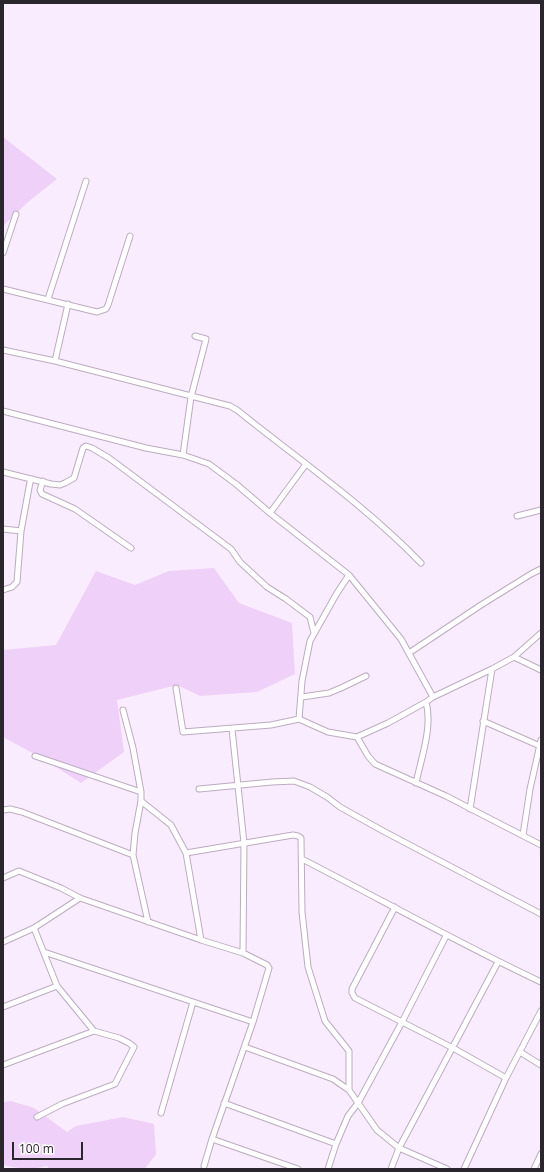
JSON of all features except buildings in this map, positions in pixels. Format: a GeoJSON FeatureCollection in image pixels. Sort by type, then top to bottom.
{"type":"FeatureCollection","features":[{"type":"Feature","properties":{"kind":"street"},"geometry":{"type":"LineString","coordinates":[[48,299],[86,180]]}},
{"type":"Feature","properties":{"kind":"street"},"geometry":{"type":"LineString","coordinates":[[3,253],[16,214]]}},
{"type":"Feature","properties":{"kind":"street"},"geometry":{"type":"LineString","coordinates":[[3,289],[97,312],[106,309],[130,236]]}},
{"type":"Feature","properties":{"kind":"street"},"geometry":{"type":"LineString","coordinates":[[55,361],[68,304]]}},
{"type":"Feature","properties":{"kind":"street"},"geometry":{"type":"LineString","coordinates":[[183,455],[191,397],[206,339],[195,336]]}},
{"type":"Feature","properties":{"kind":"street"},"geometry":{"type":"LineString","coordinates":[[3,350],[55,361],[226,405],[237,410],[397,538],[421,563]]}},
{"type":"Feature","properties":{"kind":"street"},"geometry":{"type":"LineString","coordinates":[[3,411],[146,448],[183,455],[209,464],[350,575],[401,639],[433,697]]}},
{"type":"Feature","properties":{"kind":"street"},"geometry":{"type":"LineString","coordinates":[[3,472],[60,485],[74,478],[83,448],[86,446],[99,452],[231,549],[240,562],[266,587],[286,599],[310,617],[314,633]]}},
{"type":"Feature","properties":{"kind":"street"},"geometry":{"type":"LineString","coordinates":[[270,513],[306,464]]}},
{"type":"Feature","properties":{"kind":"street"},"geometry":{"type":"LineString","coordinates":[[3,590],[12,587],[17,582],[21,532],[30,482],[32,479]]}},
{"type":"Feature","properties":{"kind":"street"},"geometry":{"type":"LineString","coordinates":[[43,481],[40,490],[42,494],[75,509],[131,548]]}},
{"type":"Feature","properties":{"kind":"street"},"geometry":{"type":"LineString","coordinates":[[517,516],[541,510]]}},
{"type":"Feature","properties":{"kind":"street"},"geometry":{"type":"LineString","coordinates":[[3,529],[21,532]]}},
{"type":"Feature","properties":{"kind":"street"},"geometry":{"type":"LineString","coordinates":[[409,653],[481,605],[541,569]]}},
{"type":"Feature","properties":{"kind":"street"},"geometry":{"type":"LineString","coordinates":[[299,719],[306,660],[310,641],[337,593],[350,575]]}},
{"type":"Feature","properties":{"kind":"street"},"geometry":{"type":"LineString","coordinates":[[176,688],[183,732],[271,725],[299,719],[328,732],[357,737],[388,723],[433,697],[514,657],[541,633]]}},
{"type":"Feature","properties":{"kind":"street"},"geometry":{"type":"LineString","coordinates":[[514,657],[541,670]]}},
{"type":"Feature","properties":{"kind":"street"},"geometry":{"type":"LineString","coordinates":[[470,809],[492,669]]}},
{"type":"Feature","properties":{"kind":"street"},"geometry":{"type":"LineString","coordinates":[[302,697],[329,693],[366,676]]}},
{"type":"Feature","properties":{"kind":"street"},"geometry":{"type":"LineString","coordinates":[[416,783],[428,726],[428,710],[426,702]]}},
{"type":"Feature","properties":{"kind":"street"},"geometry":{"type":"LineString","coordinates":[[123,710],[132,743],[141,792],[133,854],[148,922]]}},
{"type":"Feature","properties":{"kind":"street"},"geometry":{"type":"LineString","coordinates":[[483,721],[540,743],[530,789],[523,835]]}},
{"type":"Feature","properties":{"kind":"street"},"geometry":{"type":"LineString","coordinates":[[232,729],[244,843],[243,953]]}},
{"type":"Feature","properties":{"kind":"street"},"geometry":{"type":"LineString","coordinates":[[357,737],[361,746],[375,764],[470,809],[541,845]]}},
{"type":"Feature","properties":{"kind":"street"},"geometry":{"type":"LineString","coordinates":[[34,756],[141,792]]}},
{"type":"Feature","properties":{"kind":"street"},"geometry":{"type":"LineString","coordinates":[[199,789],[294,781],[327,796],[340,807],[385,832],[541,914]]}},
{"type":"Feature","properties":{"kind":"street"},"geometry":{"type":"LineString","coordinates":[[141,801],[171,825],[186,853],[201,940]]}},
{"type":"Feature","properties":{"kind":"street"},"geometry":{"type":"LineString","coordinates":[[3,810],[10,809],[22,812],[133,854]]}},
{"type":"Feature","properties":{"kind":"street"},"geometry":{"type":"LineString","coordinates":[[186,853],[244,843],[298,836],[301,838],[302,912],[308,967],[325,1021],[349,1051],[348,1090]]}},
{"type":"Feature","properties":{"kind":"street"},"geometry":{"type":"LineString","coordinates":[[302,859],[395,907],[446,936],[541,982]]}},
{"type":"Feature","properties":{"kind":"street"},"geometry":{"type":"LineString","coordinates":[[3,878],[19,871],[61,888],[80,898],[243,953],[267,964],[269,968],[253,1022],[224,1103],[204,1166]]}},
{"type":"Feature","properties":{"kind":"street"},"geometry":{"type":"LineString","coordinates":[[3,942],[34,928],[80,898]]}},
{"type":"Feature","properties":{"kind":"street"},"geometry":{"type":"LineString","coordinates":[[395,907],[352,989],[352,993],[356,998],[453,1048],[506,1078]]}},
{"type":"Feature","properties":{"kind":"street"},"geometry":{"type":"LineString","coordinates":[[34,928],[57,986],[94,1032]]}},
{"type":"Feature","properties":{"kind":"street"},"geometry":{"type":"LineString","coordinates":[[328,1169],[336,1144],[348,1116],[358,1103],[446,936]]}},
{"type":"Feature","properties":{"kind":"street"},"geometry":{"type":"LineString","coordinates":[[44,952],[253,1022]]}},
{"type":"Feature","properties":{"kind":"street"},"geometry":{"type":"LineString","coordinates":[[391,1169],[399,1148],[498,962]]}},
{"type":"Feature","properties":{"kind":"street"},"geometry":{"type":"LineString","coordinates":[[3,1007],[57,986]]}},
{"type":"Feature","properties":{"kind":"street"},"geometry":{"type":"LineString","coordinates":[[161,1113],[193,1002]]}},
{"type":"Feature","properties":{"kind":"street"},"geometry":{"type":"LineString","coordinates":[[464,1169],[506,1078],[540,1014]]}},
{"type":"Feature","properties":{"kind":"street"},"geometry":{"type":"LineString","coordinates":[[3,1065],[94,1032],[119,1038],[134,1047],[114,1084],[62,1104],[37,1117]]}},
{"type":"Feature","properties":{"kind":"street"},"geometry":{"type":"LineString","coordinates":[[244,1047],[333,1079],[348,1090],[376,1130],[399,1148],[447,1169]]}},
{"type":"Feature","properties":{"kind":"street"},"geometry":{"type":"LineString","coordinates":[[520,1052],[541,1065]]}},
{"type":"Feature","properties":{"kind":"street"},"geometry":{"type":"LineString","coordinates":[[224,1103],[336,1144]]}},
{"type":"Feature","properties":{"kind":"street"},"geometry":{"type":"LineString","coordinates":[[212,1139],[298,1169]]}},
{"type":"Feature","properties":{"kind":"street"},"geometry":{"type":"LineString","coordinates":[[534,1169],[541,1154]]}},
{"type":"Feature","properties":{"kind":"shaded area"},"geometry":{"type":"Polygon","coordinates":[[[3,137],[57,179],[28,202],[3,226],[3,137]]]}},
{"type":"Feature","properties":{"kind":"shaded area"},"geometry":{"type":"Polygon","coordinates":[[[214,568],[239,603],[292,623],[295,674],[257,692],[200,696],[177,685],[117,700],[124,752],[81,783],[45,760],[3,737],[3,650],[56,645],[96,571],[135,585],[169,571],[214,568]]]}},
{"type":"Feature","properties":{"kind":"shaded area"},"geometry":{"type":"Polygon","coordinates":[[[11,1101],[34,1108],[67,1132],[76,1126],[123,1117],[154,1124],[156,1154],[145,1169],[49,1169],[47,1166],[25,1168],[3,1165],[3,1102],[11,1101]]]}}]}
